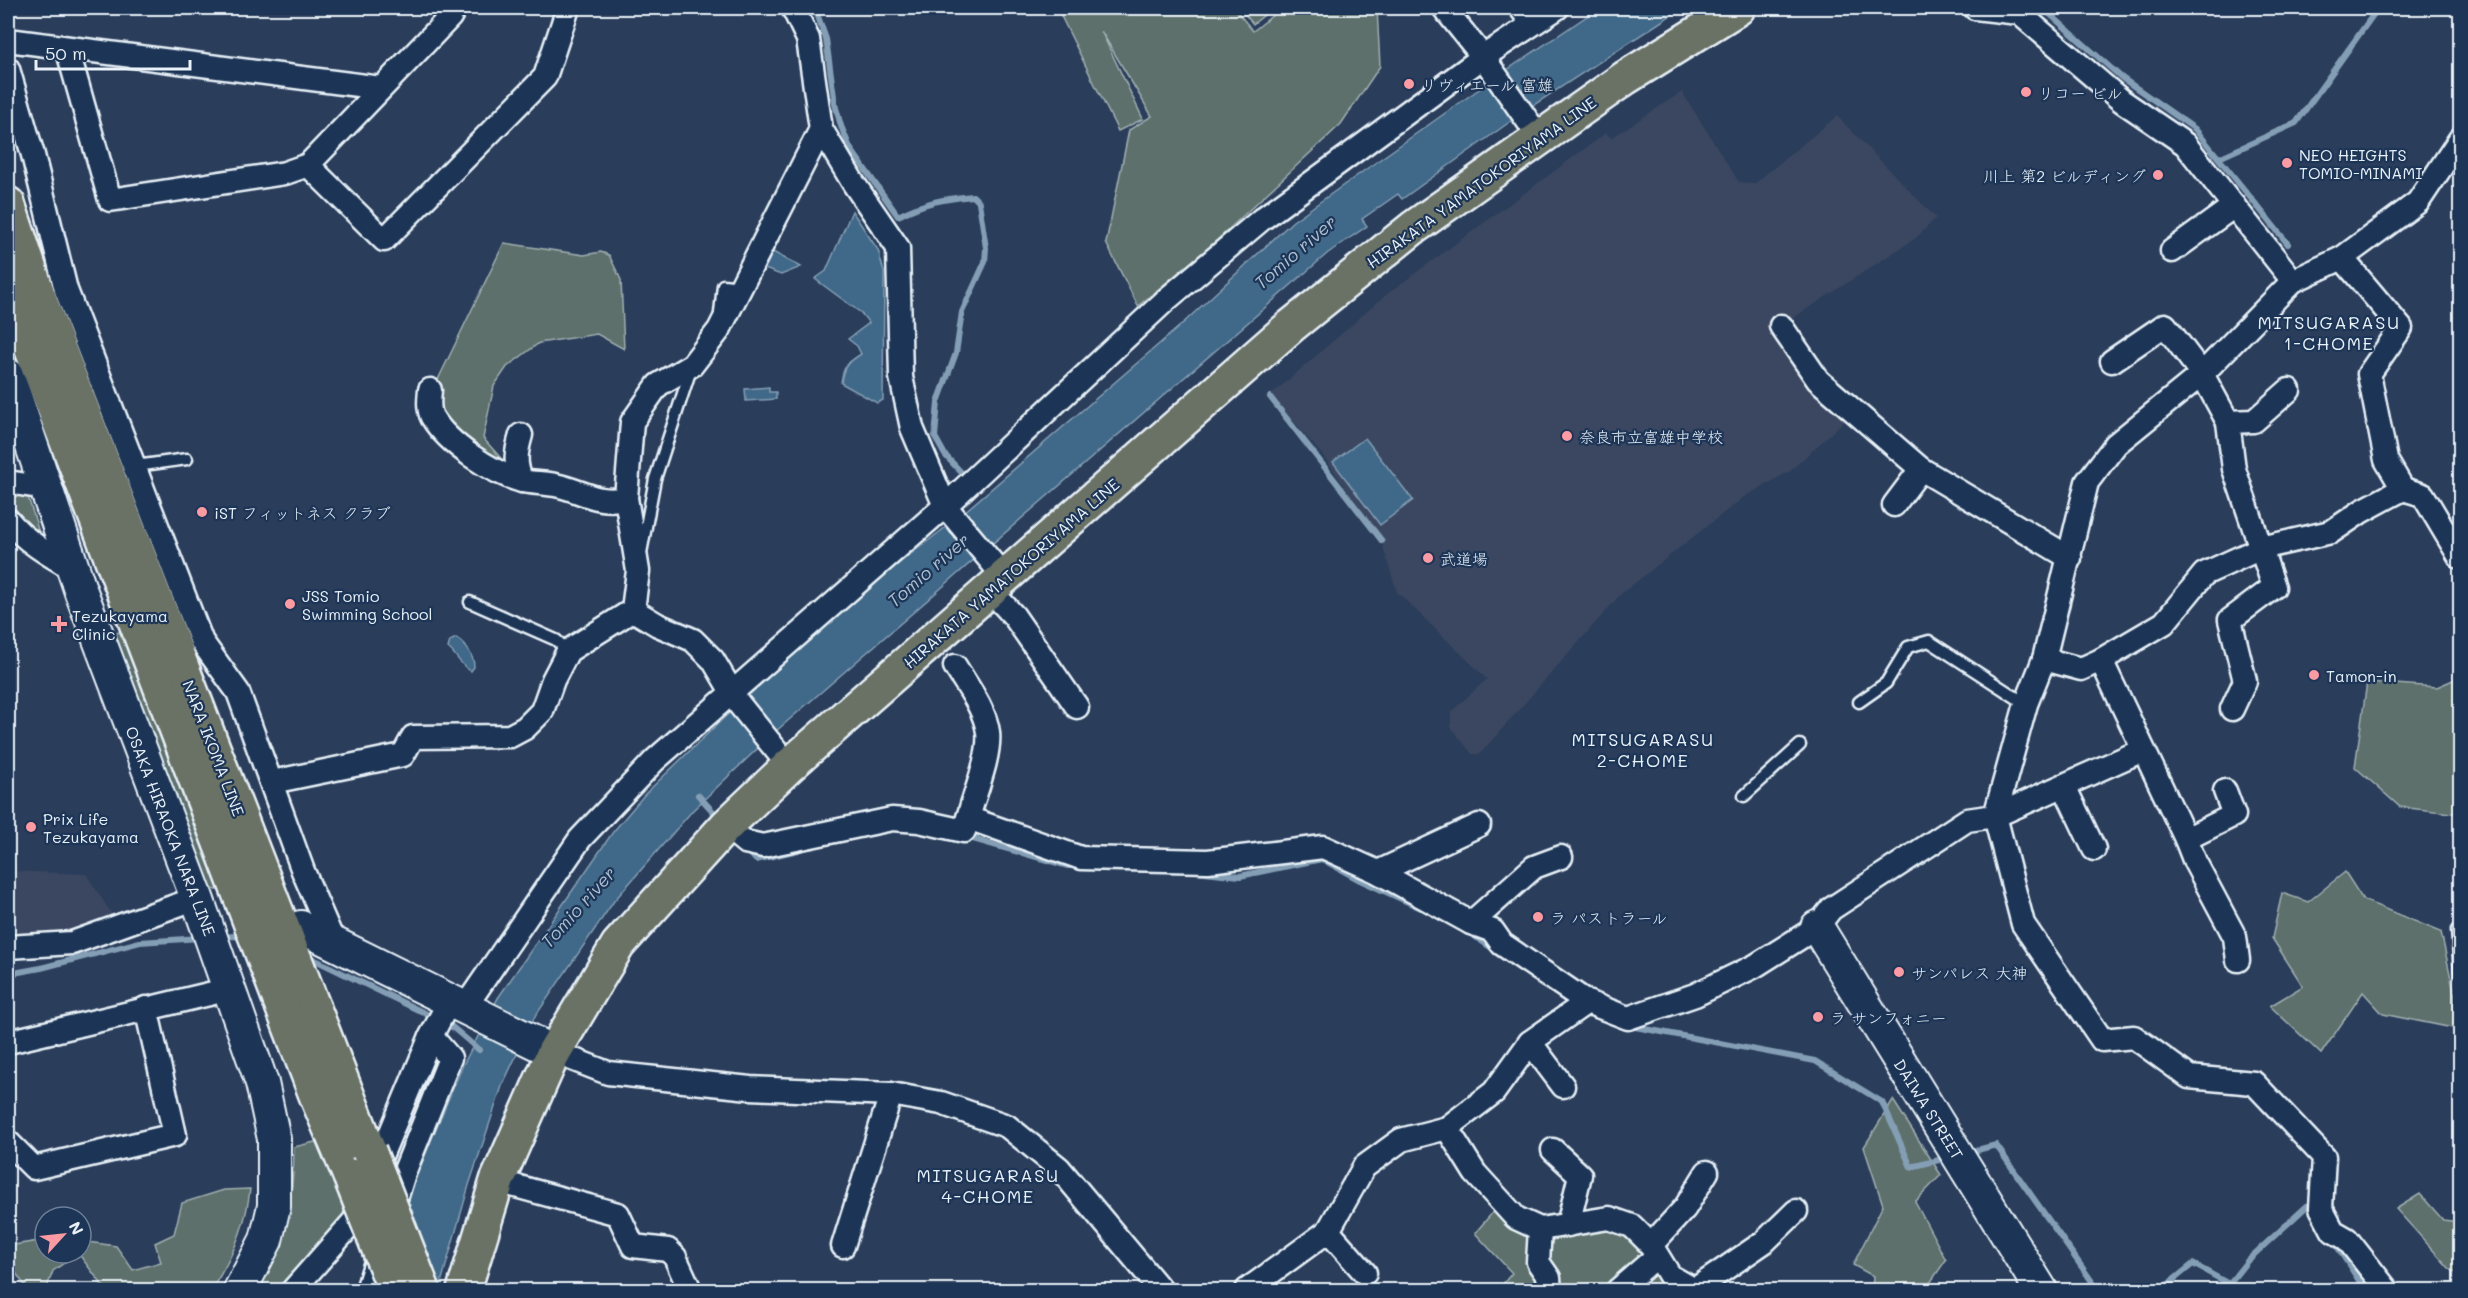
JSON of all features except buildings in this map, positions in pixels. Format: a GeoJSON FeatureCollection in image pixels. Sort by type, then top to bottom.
{"type":"FeatureCollection","features":[{"type":"Feature","properties":{"kind":"main road","name":"HIRAKATA YAMATOKORIYAMA LINE"},"geometry":{"type":"LineString","coordinates":[[464,1290],[540,1045],[618,945],[726,826],[994,576],[1292,326],[1534,128],[1625,78],[1738,8]]}},
{"type":"Feature","properties":{"kind":"main road","name":"NARA IKOMA LINE"},"geometry":{"type":"LineString","coordinates":[[8,204],[41,303],[423,1290]]}},
{"type":"Feature","properties":{"kind":"main road","name":"NARA IKOMA LINE"},"geometry":{"type":"LineString","coordinates":[[8,287],[316,1095],[395,1290]]}},
{"type":"Feature","properties":{"kind":"main road","name":"OSAKA HIRAOKA NARA LINE"},"geometry":{"type":"LineString","coordinates":[[8,375],[72,568],[197,898],[262,1083],[274,1139],[274,1206],[266,1239],[253,1269],[240,1290]]}},
{"type":"Feature","properties":{"kind":"main road"},"geometry":{"type":"LineString","coordinates":[[197,898],[232,905]]}},
{"type":"Feature","properties":{"kind":"main road"},"geometry":{"type":"LineString","coordinates":[[301,927],[540,1045]]}},
{"type":"Feature","properties":{"kind":"main road","name":"DAIWA STREET"},"geometry":{"type":"LineString","coordinates":[[1817,927],[2042,1290]]}},
{"type":"Feature","properties":{"kind":"street"},"geometry":{"type":"LineString","coordinates":[[67,48],[110,200],[285,173],[308,165],[450,17],[455,8]]}},
{"type":"Feature","properties":{"kind":"street"},"geometry":{"type":"LineString","coordinates":[[308,165],[384,240],[545,77],[568,8]]}},
{"type":"Feature","properties":{"kind":"street"},"geometry":{"type":"LineString","coordinates":[[793,8],[808,39],[821,129],[854,184],[898,248],[901,377],[912,428],[950,513],[994,576],[1014,616],[1077,707]]}},
{"type":"Feature","properties":{"kind":"street"},"geometry":{"type":"LineString","coordinates":[[1444,8],[1483,57],[1534,128]]}},
{"type":"Feature","properties":{"kind":"street"},"geometry":{"type":"LineString","coordinates":[[293,1290],[354,1221],[430,1036],[467,1008],[580,839],[655,760],[735,698],[950,513],[1167,299],[1245,233],[1483,57],[1557,8]]}},
{"type":"Feature","properties":{"kind":"street"},"geometry":{"type":"LineString","coordinates":[[1976,8],[2019,13],[2122,101],[2185,144],[2293,281]]}},
{"type":"Feature","properties":{"kind":"street"},"geometry":{"type":"LineString","coordinates":[[8,40],[381,88]]}},
{"type":"Feature","properties":{"kind":"street"},"geometry":{"type":"LineString","coordinates":[[8,69],[33,155],[66,290],[202,642],[238,692],[303,872],[334,944]]}},
{"type":"Feature","properties":{"kind":"street"},"geometry":{"type":"LineString","coordinates":[[633,610],[638,571],[626,498],[633,422],[658,386],[719,330],[821,129]]}},
{"type":"Feature","properties":{"kind":"street"},"geometry":{"type":"LineString","coordinates":[[2387,1290],[2347,1239],[2333,1231],[2321,1208],[2324,1157],[2254,1083],[2189,1077],[2134,1037],[2102,1040],[2023,924],[1995,816],[2026,704],[2044,659],[2087,482],[2116,444],[2202,374],[2293,281],[2342,258],[2418,202],[2454,166],[2460,139]]}},
{"type":"Feature","properties":{"kind":"street"},"geometry":{"type":"LineString","coordinates":[[2172,251],[2234,206]]}},
{"type":"Feature","properties":{"kind":"street"},"geometry":{"type":"LineString","coordinates":[[2342,258],[2401,328],[2369,374],[2386,460],[2403,489],[2423,495],[2460,557]]}},
{"type":"Feature","properties":{"kind":"street"},"geometry":{"type":"LineString","coordinates":[[2112,361],[2165,325],[2202,374],[2228,422],[2234,469],[2274,587],[2230,620],[2245,681],[2232,709]]}},
{"type":"Feature","properties":{"kind":"street"},"geometry":{"type":"LineString","coordinates":[[1781,326],[1818,380],[1921,469],[2070,558]]}},
{"type":"Feature","properties":{"kind":"street"},"geometry":{"type":"LineString","coordinates":[[430,390],[431,416],[467,452],[495,470],[522,481],[555,485],[609,502],[626,498]]}},
{"type":"Feature","properties":{"kind":"street"},"geometry":{"type":"LineString","coordinates":[[2228,422],[2254,421],[2289,390]]}},
{"type":"Feature","properties":{"kind":"street"},"geometry":{"type":"LineString","coordinates":[[521,435],[516,456],[522,481]]}},
{"type":"Feature","properties":{"kind":"street"},"geometry":{"type":"LineString","coordinates":[[1894,505],[1921,469]]}},
{"type":"Feature","properties":{"kind":"street"},"geometry":{"type":"LineString","coordinates":[[8,482],[45,488]]}},
{"type":"Feature","properties":{"kind":"street"},"geometry":{"type":"LineString","coordinates":[[2044,659],[2080,669],[2101,660],[2164,623],[2204,574],[2261,548],[2331,532],[2362,511],[2403,489]]}},
{"type":"Feature","properties":{"kind":"street"},"geometry":{"type":"LineString","coordinates":[[8,520],[15,529],[45,552],[72,568]]}},
{"type":"Feature","properties":{"kind":"street"},"geometry":{"type":"LineString","coordinates":[[272,782],[403,755],[413,737],[510,736],[525,728],[542,711],[553,681],[568,651],[633,610]]}},
{"type":"Feature","properties":{"kind":"street"},"geometry":{"type":"LineString","coordinates":[[633,610],[658,625],[693,640],[713,660],[735,698],[789,766]]}},
{"type":"Feature","properties":{"kind":"street"},"geometry":{"type":"LineString","coordinates":[[2101,660],[2195,862],[2235,937],[2238,960]]}},
{"type":"Feature","properties":{"kind":"street"},"geometry":{"type":"LineString","coordinates":[[726,826],[745,842],[763,846],[892,819],[919,821],[964,831],[987,752],[988,732],[977,703],[955,666]]}},
{"type":"Feature","properties":{"kind":"street"},"geometry":{"type":"LineString","coordinates":[[968,818],[1081,858],[1208,861],[1323,847],[1378,872],[1471,923],[1492,931],[1502,944],[1587,1002],[1628,1018],[1695,995],[1745,971],[1817,927],[1831,909],[1968,820],[1995,816],[2143,750]]}},
{"type":"Feature","properties":{"kind":"street"},"geometry":{"type":"LineString","coordinates":[[2064,786],[2094,849]]}},
{"type":"Feature","properties":{"kind":"street"},"geometry":{"type":"LineString","coordinates":[[2186,839],[2234,815],[2225,791]]}},
{"type":"Feature","properties":{"kind":"street"},"geometry":{"type":"LineString","coordinates":[[1378,872],[1480,825]]}},
{"type":"Feature","properties":{"kind":"street"},"geometry":{"type":"LineString","coordinates":[[1471,923],[1534,867],[1561,857]]}},
{"type":"Feature","properties":{"kind":"street"},"geometry":{"type":"LineString","coordinates":[[8,947],[72,943],[197,898]]}},
{"type":"Feature","properties":{"kind":"street"},"geometry":{"type":"LineString","coordinates":[[8,1042],[230,989]]}},
{"type":"Feature","properties":{"kind":"street"},"geometry":{"type":"LineString","coordinates":[[1247,1290],[1328,1231],[1364,1167],[1401,1140],[1447,1128],[1494,1092],[1530,1042],[1587,1002]]}},
{"type":"Feature","properties":{"kind":"street"},"geometry":{"type":"LineString","coordinates":[[8,1142],[34,1168],[175,1136],[146,1008]]}},
{"type":"Feature","properties":{"kind":"street"},"geometry":{"type":"LineString","coordinates":[[367,1290],[404,1173],[450,1058],[430,1036]]}},
{"type":"Feature","properties":{"kind":"street"},"geometry":{"type":"LineString","coordinates":[[1530,1042],[1563,1086]]}},
{"type":"Feature","properties":{"kind":"street"},"geometry":{"type":"LineString","coordinates":[[540,1045],[608,1072],[750,1088],[891,1094],[941,1103],[1007,1126],[1059,1168],[1161,1290]]}},
{"type":"Feature","properties":{"kind":"street"},"geometry":{"type":"LineString","coordinates":[[843,1246],[891,1094]]}},
{"type":"Feature","properties":{"kind":"street"},"geometry":{"type":"LineString","coordinates":[[1447,1128],[1475,1173],[1516,1218],[1540,1229],[1609,1218],[1632,1226],[1654,1251],[1670,1276],[1694,1290],[1764,1242],[1796,1211]]}},
{"type":"Feature","properties":{"kind":"street"},"geometry":{"type":"LineString","coordinates":[[1553,1150],[1580,1175],[1568,1225]]}},
{"type":"Feature","properties":{"kind":"street"},"geometry":{"type":"LineString","coordinates":[[1618,1290],[1654,1251],[1707,1172]]}},
{"type":"Feature","properties":{"kind":"street"},"geometry":{"type":"LineString","coordinates":[[497,1181],[618,1214],[633,1246],[668,1250],[675,1257],[690,1290]]}},
{"type":"Feature","properties":{"kind":"street"},"geometry":{"type":"LineString","coordinates":[[1540,1229],[1538,1262],[1549,1278],[1550,1290]]}},
{"type":"Feature","properties":{"kind":"street"},"geometry":{"type":"LineString","coordinates":[[1328,1231],[1365,1273]]}},
{"type":"Feature","properties":{"kind":"lane"},"geometry":{"type":"LineString","coordinates":[[1513,8],[1528,27]]}},
{"type":"Feature","properties":{"kind":"lane"},"geometry":{"type":"LineString","coordinates":[[638,571],[655,479],[694,354]]}},
{"type":"Feature","properties":{"kind":"lane"},"geometry":{"type":"LineString","coordinates":[[135,466],[187,459]]}},
{"type":"Feature","properties":{"kind":"lane"},"geometry":{"type":"LineString","coordinates":[[470,602],[556,640],[568,651]]}},
{"type":"Feature","properties":{"kind":"lane"},"geometry":{"type":"LineString","coordinates":[[1859,702],[1886,683],[1908,647],[1929,641],[2026,704]]}},
{"type":"Feature","properties":{"kind":"lane"},"geometry":{"type":"LineString","coordinates":[[1744,796],[1800,745]]}},
{"type":"Feature","properties":{"kind":"lane"},"geometry":{"type":"LineString","coordinates":[[2457,930],[2460,972]]}},
{"type":"Feature","properties":{"kind":"shaded area"},"geometry":{"type":"Polygon","coordinates":[[[1057,8],[1234,8],[1253,31],[1282,8],[1377,8],[1380,66],[1341,124],[1214,243],[1138,306],[1106,243],[1129,130],[1152,116],[1101,31],[1143,119],[1118,131],[1057,8]]]}},
{"type":"Feature","properties":{"kind":"shaded area"},"geometry":{"type":"Polygon","coordinates":[[[1240,8],[1273,8],[1253,24],[1240,8]]]}},
{"type":"Feature","properties":{"kind":"shaded area","name":"奈良市立富雄中学校"},"geometry":{"type":"Polygon","coordinates":[[[1682,92],[1739,182],[1754,184],[1837,116],[1936,218],[1916,238],[1778,328],[1852,414],[1790,471],[1744,497],[1621,594],[1480,754],[1472,754],[1451,727],[1451,712],[1487,679],[1397,592],[1380,537],[1324,457],[1271,395],[1387,294],[1606,133],[1611,138],[1682,92]]]}},
{"type":"Feature","properties":{"kind":"shaded area"},"geometry":{"type":"Polygon","coordinates":[[[504,243],[584,255],[601,252],[609,255],[621,280],[624,349],[597,334],[539,343],[507,367],[494,386],[483,438],[514,473],[441,423],[433,390],[504,243]]]}},
{"type":"Feature","properties":{"kind":"shaded area"},"geometry":{"type":"Polygon","coordinates":[[[8,494],[28,497],[42,542],[8,513],[8,494]]]}},
{"type":"Feature","properties":{"kind":"shaded area"},"geometry":{"type":"Polygon","coordinates":[[[127,630],[228,893],[213,889],[207,883],[109,635],[127,630]]]}},
{"type":"Feature","properties":{"kind":"shaded area"},"geometry":{"type":"Polygon","coordinates":[[[2460,677],[2460,814],[2400,807],[2355,767],[2367,682],[2437,687],[2460,677]]]}},
{"type":"Feature","properties":{"kind":"shaded area"},"geometry":{"type":"Polygon","coordinates":[[[8,871],[86,874],[117,922],[98,928],[8,942],[8,871]]]}},
{"type":"Feature","properties":{"kind":"shaded area"},"geometry":{"type":"Polygon","coordinates":[[[2345,872],[2363,900],[2441,932],[2455,997],[2453,1028],[2383,1014],[2363,992],[2321,1054],[2270,1006],[2303,986],[2272,938],[2282,893],[2308,902],[2345,872]]]}},
{"type":"Feature","properties":{"kind":"shaded area"},"geometry":{"type":"Polygon","coordinates":[[[1893,1100],[1941,1175],[1915,1202],[1946,1260],[1925,1290],[1872,1290],[1873,1276],[1853,1265],[1883,1205],[1864,1147],[1893,1100]]]}},
{"type":"Feature","properties":{"kind":"shaded area"},"geometry":{"type":"Polygon","coordinates":[[[323,1140],[351,1211],[282,1290],[258,1290],[275,1256],[286,1221],[292,1185],[294,1147],[323,1140]]]}},
{"type":"Feature","properties":{"kind":"shaded area"},"geometry":{"type":"Polygon","coordinates":[[[250,1189],[237,1242],[211,1290],[138,1290],[132,1284],[125,1290],[106,1290],[87,1265],[93,1265],[93,1243],[116,1246],[133,1270],[161,1262],[155,1243],[174,1234],[182,1203],[224,1190],[250,1189]]]}},
{"type":"Feature","properties":{"kind":"shaded area"},"geometry":{"type":"Polygon","coordinates":[[[2420,1194],[2443,1220],[2460,1222],[2460,1276],[2449,1268],[2396,1209],[2420,1194]]]}},
{"type":"Feature","properties":{"kind":"shaded area"},"geometry":{"type":"Polygon","coordinates":[[[1500,1204],[1514,1222],[1618,1226],[1683,1290],[1498,1290],[1512,1273],[1475,1233],[1500,1204]]]}},
{"type":"Feature","properties":{"kind":"shaded area"},"geometry":{"type":"Polygon","coordinates":[[[33,1242],[33,1265],[61,1265],[53,1271],[46,1290],[28,1290],[8,1262],[8,1246],[33,1242]]]}},
{"type":"Feature","properties":{"kind":"water","name":"Tomio river"},"geometry":{"type":"Polygon","coordinates":[[[1599,8],[1682,8],[1532,106],[1402,199],[1398,194],[1362,219],[1367,226],[1328,253],[775,732],[693,810],[614,901],[534,1018],[502,1086],[469,1185],[439,1290],[379,1290],[406,1202],[463,1065],[498,998],[613,832],[645,794],[728,714],[876,581],[955,520],[1180,326],[1293,221],[1489,82],[1599,8]]]}},
{"type":"Feature","properties":{"kind":"water"},"geometry":{"type":"Polygon","coordinates":[[[852,211],[878,250],[884,272],[883,400],[877,403],[841,383],[846,366],[861,354],[857,346],[848,339],[869,323],[861,313],[815,279],[826,271],[852,211]]]}},
{"type":"Feature","properties":{"kind":"water"},"geometry":{"type":"Polygon","coordinates":[[[771,251],[801,267],[781,275],[762,268],[771,251]]]}},
{"type":"Feature","properties":{"kind":"water"},"geometry":{"type":"Polygon","coordinates":[[[769,387],[769,392],[776,392],[776,399],[746,401],[745,389],[769,387]]]}},
{"type":"Feature","properties":{"kind":"water"},"geometry":{"type":"Polygon","coordinates":[[[1365,438],[1413,500],[1380,525],[1333,462],[1365,438]]]}},
{"type":"Feature","properties":{"kind":"water"},"geometry":{"type":"Polygon","coordinates":[[[456,638],[471,655],[474,667],[471,671],[448,648],[450,641],[456,638]]]}},
{"type":"Feature","properties":{"kind":"waterway"},"geometry":{"type":"LineString","coordinates":[[815,8],[826,39],[835,104],[841,126],[850,148],[898,216],[917,207],[943,200],[973,196],[979,202],[986,248],[985,262],[962,312],[956,353],[938,402],[935,437],[945,455],[960,471]]}},
{"type":"Feature","properties":{"kind":"waterway"},"geometry":{"type":"LineString","coordinates":[[2043,8],[2122,78],[2195,129],[2288,244]]}},
{"type":"Feature","properties":{"kind":"waterway"},"geometry":{"type":"LineString","coordinates":[[2219,158],[2296,123],[2378,8]]}},
{"type":"Feature","properties":{"kind":"waterway"},"geometry":{"type":"LineString","coordinates":[[1270,397],[1382,541]]}},
{"type":"Feature","properties":{"kind":"waterway"},"geometry":{"type":"LineString","coordinates":[[698,795],[719,818]]}},
{"type":"Feature","properties":{"kind":"waterway"},"geometry":{"type":"LineString","coordinates":[[966,837],[1068,866],[1078,866]]}},
{"type":"Feature","properties":{"kind":"waterway"},"geometry":{"type":"LineString","coordinates":[[748,851],[756,860],[798,850]]}},
{"type":"Feature","properties":{"kind":"waterway"},"geometry":{"type":"LineString","coordinates":[[1196,871],[1240,876],[1322,859],[1360,880],[1421,908]]}},
{"type":"Feature","properties":{"kind":"waterway"},"geometry":{"type":"LineString","coordinates":[[1470,933],[1496,951]]}},
{"type":"Feature","properties":{"kind":"waterway"},"geometry":{"type":"LineString","coordinates":[[220,937],[235,936],[246,939]]}},
{"type":"Feature","properties":{"kind":"waterway"},"geometry":{"type":"LineString","coordinates":[[8,974],[41,968],[140,942],[201,938]]}},
{"type":"Feature","properties":{"kind":"waterway"},"geometry":{"type":"LineString","coordinates":[[305,955],[451,1026],[479,1050]]}},
{"type":"Feature","properties":{"kind":"waterway"},"geometry":{"type":"LineString","coordinates":[[1630,1026],[1815,1061],[1882,1102],[1911,1167],[1947,1158]]}},
{"type":"Feature","properties":{"kind":"waterway"},"geometry":{"type":"LineString","coordinates":[[1966,1153],[1996,1145],[2098,1290]]}},
{"type":"Feature","properties":{"kind":"waterway"},"geometry":{"type":"LineString","coordinates":[[2161,1290],[2193,1264],[2229,1284],[2248,1260],[2307,1206],[2316,1215]]}},
{"type":"Feature","properties":{"kind":"waterway"},"geometry":{"type":"LineString","coordinates":[[2333,1240],[2365,1290]]}},
{"type":"Feature","properties":{"kind":"place","name":"リヴィエール 富雄"},"geometry":{"type":"Point","coordinates":[1409,84]}},
{"type":"Feature","properties":{"kind":"place","name":"リコー ビル"},"geometry":{"type":"Point","coordinates":[2026,92]}},
{"type":"Feature","properties":{"kind":"place","name":"NEO HEIGHTS TOMIO-MINAMI"},"geometry":{"type":"Point","coordinates":[2287,163]}},
{"type":"Feature","properties":{"kind":"place","name":"川上 第2 ビルディング"},"geometry":{"type":"Point","coordinates":[2158,175]}},
{"type":"Feature","properties":{"kind":"place","name":"奈良市立富雄中学校"},"geometry":{"type":"Point","coordinates":[1567,436]}},
{"type":"Feature","properties":{"kind":"place","name":"iST フィットネス クラブ"},"geometry":{"type":"Point","coordinates":[202,512]}},
{"type":"Feature","properties":{"kind":"place","name":"武道場"},"geometry":{"type":"Point","coordinates":[1428,558]}},
{"type":"Feature","properties":{"kind":"place","name":"JSS Tomio Swimming School"},"geometry":{"type":"Point","coordinates":[290,604]}},
{"type":"Feature","properties":{"kind":"place","name":"Tezukayama Clinic"},"geometry":{"type":"Point","coordinates":[59,624]}},
{"type":"Feature","properties":{"kind":"place","name":"Tamon-in"},"geometry":{"type":"Point","coordinates":[2314,675]}},
{"type":"Feature","properties":{"kind":"place","name":"Prix Life Tezukayama"},"geometry":{"type":"Point","coordinates":[31,827]}},
{"type":"Feature","properties":{"kind":"place","name":"ラ パストラール"},"geometry":{"type":"Point","coordinates":[1538,917]}},
{"type":"Feature","properties":{"kind":"place","name":"サンパレス 大神"},"geometry":{"type":"Point","coordinates":[1899,972]}},
{"type":"Feature","properties":{"kind":"place","name":"ラ サンフォニー"},"geometry":{"type":"Point","coordinates":[1818,1017]}},
{"type":"Feature","properties":{"kind":"district","name":"MITSUGARASU 1-CHOME"},"geometry":{"type":"Point","coordinates":[2329,332]}},
{"type":"Feature","properties":{"kind":"district","name":"MITSUGARASU 2-CHOME"},"geometry":{"type":"Point","coordinates":[1643,750]}},
{"type":"Feature","properties":{"kind":"district","name":"MITSUGARASU 4-CHOME"},"geometry":{"type":"Point","coordinates":[988,1185]}}]}
